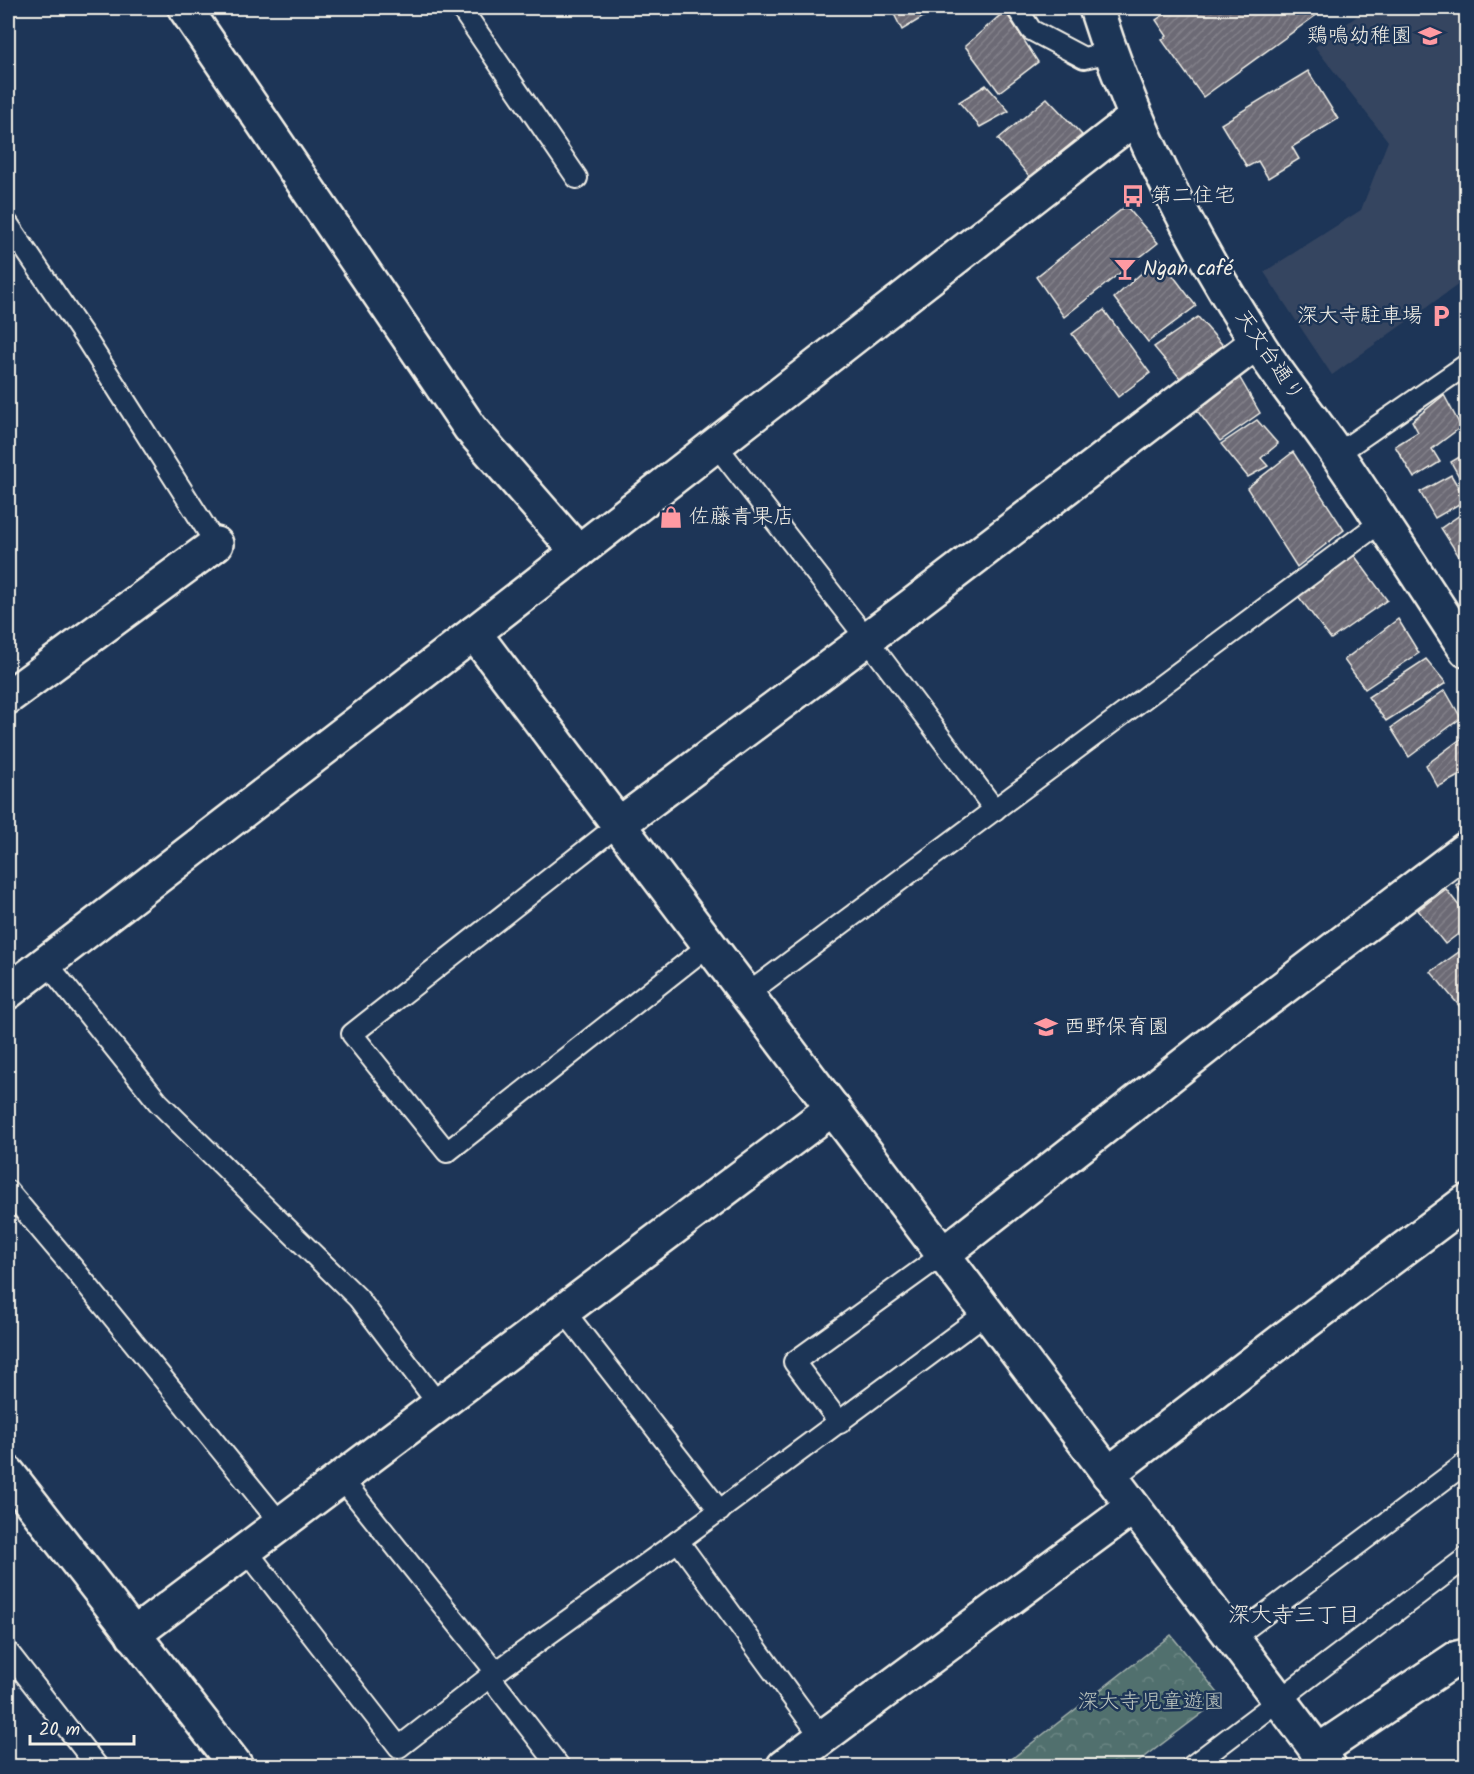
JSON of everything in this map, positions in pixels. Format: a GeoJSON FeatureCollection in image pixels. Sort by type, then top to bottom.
{"type":"FeatureCollection","features":[{"type":"Feature","properties":{"kind":"street"},"geometry":{"type":"LineString","coordinates":[[184,8],[470,428],[578,552]]}},
{"type":"Feature","properties":{"kind":"street","name":"天文台通り"},"geometry":{"type":"LineString","coordinates":[[1096,8],[1110,52],[1136,117],[1197,239],[1257,342],[1337,454],[1467,650]]}},
{"type":"Feature","properties":{"kind":"street"},"geometry":{"type":"LineString","coordinates":[[8,992],[474,633],[1136,117]]}},
{"type":"Feature","properties":{"kind":"street"},"geometry":{"type":"LineString","coordinates":[[618,825],[1257,342]]}},
{"type":"Feature","properties":{"kind":"street"},"geometry":{"type":"LineString","coordinates":[[8,698],[216,544]]}},
{"type":"Feature","properties":{"kind":"street"},"geometry":{"type":"LineString","coordinates":[[474,633],[1323,1759],[1457,1658],[1467,1656]]}},
{"type":"Feature","properties":{"kind":"street"},"geometry":{"type":"LineString","coordinates":[[942,1254],[1242,1019],[1467,849]]}},
{"type":"Feature","properties":{"kind":"street"},"geometry":{"type":"LineString","coordinates":[[133,1635],[833,1108]]}},
{"type":"Feature","properties":{"kind":"street"},"geometry":{"type":"LineString","coordinates":[[1108,1474],[1467,1202]]}},
{"type":"Feature","properties":{"kind":"street"},"geometry":{"type":"LineString","coordinates":[[8,1473],[236,1767]]}},
{"type":"Feature","properties":{"kind":"street"},"geometry":{"type":"LineString","coordinates":[[784,1767],[1133,1507]]}},
{"type":"Feature","properties":{"kind":"lane"},"geometry":{"type":"LineString","coordinates":[[461,8],[577,178]]}},
{"type":"Feature","properties":{"kind":"lane"},"geometry":{"type":"LineString","coordinates":[[1017,8],[1031,30],[1084,58],[1110,52]]}},
{"type":"Feature","properties":{"kind":"lane"},"geometry":{"type":"LineString","coordinates":[[8,224],[86,339],[216,544]]}},
{"type":"Feature","properties":{"kind":"lane"},"geometry":{"type":"LineString","coordinates":[[1337,454],[1467,365]]}},
{"type":"Feature","properties":{"kind":"lane"},"geometry":{"type":"LineString","coordinates":[[716,445],[867,639],[995,810]]}},
{"type":"Feature","properties":{"kind":"lane"},"geometry":{"type":"LineString","coordinates":[[746,995],[1382,521]]}},
{"type":"Feature","properties":{"kind":"lane"},"geometry":{"type":"LineString","coordinates":[[618,825],[352,1034],[447,1152],[709,945]]}},
{"type":"Feature","properties":{"kind":"lane"},"geometry":{"type":"LineString","coordinates":[[46,962],[158,1102],[358,1298],[439,1405]]}},
{"type":"Feature","properties":{"kind":"lane"},"geometry":{"type":"LineString","coordinates":[[8,1191],[280,1524]]}},
{"type":"Feature","properties":{"kind":"lane"},"geometry":{"type":"LineString","coordinates":[[840,1423],[794,1362],[942,1254]]}},
{"type":"Feature","properties":{"kind":"lane"},"geometry":{"type":"LineString","coordinates":[[564,1311],[720,1510]]}},
{"type":"Feature","properties":{"kind":"lane"},"geometry":{"type":"LineString","coordinates":[[246,1550],[399,1747],[493,1674],[840,1423],[986,1313]]}},
{"type":"Feature","properties":{"kind":"lane"},"geometry":{"type":"LineString","coordinates":[[1232,1639],[1467,1463]]}},
{"type":"Feature","properties":{"kind":"lane"},"geometry":{"type":"LineString","coordinates":[[342,1478],[493,1674],[559,1767]]}},
{"type":"Feature","properties":{"kind":"lane"},"geometry":{"type":"LineString","coordinates":[[678,1541],[822,1738]]}},
{"type":"Feature","properties":{"kind":"lane"},"geometry":{"type":"LineString","coordinates":[[1192,1767],[1467,1558]]}},
{"type":"Feature","properties":{"kind":"lane"},"geometry":{"type":"LineString","coordinates":[[8,1652],[85,1763]]}},
{"type":"Feature","properties":{"kind":"shaded area"},"geometry":{"type":"Polygon","coordinates":[[[1368,8],[1466,8],[1466,279],[1332,375],[1264,272],[1361,210],[1388,141],[1315,47],[1368,8]]]}},
{"type":"Feature","properties":{"kind":"green space","name":"深大寺児童遊園"},"geometry":{"type":"Polygon","coordinates":[[[1171,1635],[1222,1698],[1133,1766],[1014,1766],[1009,1761],[1171,1635]]]}},
{"type":"Feature","properties":{"kind":"building"},"geometry":{"type":"Polygon","coordinates":[[[891,8],[938,8],[902,30],[891,8]]]}},
{"type":"Feature","properties":{"kind":"building"},"geometry":{"type":"Polygon","coordinates":[[[1174,8],[1194,8],[1198,12],[1204,8],[1315,8],[1319,13],[1203,97],[1162,40],[1167,36],[1156,20],[1174,8]]]}},
{"type":"Feature","properties":{"kind":"building"},"geometry":{"type":"Polygon","coordinates":[[[1005,11],[1038,62],[999,92],[965,46],[1005,11]]]}},
{"type":"Feature","properties":{"kind":"building"},"geometry":{"type":"Polygon","coordinates":[[[1308,71],[1338,119],[1292,147],[1299,159],[1268,178],[1258,161],[1247,167],[1221,124],[1308,71]]]}},
{"type":"Feature","properties":{"kind":"building"},"geometry":{"type":"Polygon","coordinates":[[[986,85],[1009,111],[980,127],[959,102],[986,85]]]}},
{"type":"Feature","properties":{"kind":"building"},"geometry":{"type":"Polygon","coordinates":[[[1047,98],[1082,135],[1030,177],[998,139],[1047,98]]]}},
{"type":"Feature","properties":{"kind":"building"},"geometry":{"type":"Polygon","coordinates":[[[1126,206],[1158,243],[1064,317],[1036,277],[1126,206]]]}},
{"type":"Feature","properties":{"kind":"building"},"geometry":{"type":"Polygon","coordinates":[[[1159,257],[1196,306],[1148,342],[1114,298],[1159,257]]]}},
{"type":"Feature","properties":{"kind":"building"},"geometry":{"type":"Polygon","coordinates":[[[1104,310],[1150,373],[1118,397],[1072,334],[1104,310]]]}},
{"type":"Feature","properties":{"kind":"building"},"geometry":{"type":"Polygon","coordinates":[[[1198,317],[1227,350],[1185,384],[1154,347],[1198,317]]]}},
{"type":"Feature","properties":{"kind":"building"},"geometry":{"type":"Polygon","coordinates":[[[1237,373],[1260,413],[1220,441],[1193,405],[1237,373]]]}},
{"type":"Feature","properties":{"kind":"building"},"geometry":{"type":"Polygon","coordinates":[[[1444,395],[1461,427],[1432,449],[1440,462],[1414,478],[1395,446],[1418,432],[1412,421],[1444,395]]]}},
{"type":"Feature","properties":{"kind":"building"},"geometry":{"type":"Polygon","coordinates":[[[1257,420],[1278,444],[1261,458],[1268,466],[1248,477],[1221,444],[1257,420]]]}},
{"type":"Feature","properties":{"kind":"building"},"geometry":{"type":"Polygon","coordinates":[[[1293,452],[1344,530],[1297,567],[1247,488],[1293,452]]]}},
{"type":"Feature","properties":{"kind":"building"},"geometry":{"type":"Polygon","coordinates":[[[1466,453],[1466,489],[1451,462],[1466,453]]]}},
{"type":"Feature","properties":{"kind":"building"},"geometry":{"type":"Polygon","coordinates":[[[1451,475],[1466,500],[1435,518],[1420,492],[1451,475]]]}},
{"type":"Feature","properties":{"kind":"building"},"geometry":{"type":"Polygon","coordinates":[[[1466,511],[1466,553],[1460,558],[1441,528],[1466,511]]]}},
{"type":"Feature","properties":{"kind":"building"},"geometry":{"type":"Polygon","coordinates":[[[1354,555],[1387,600],[1331,639],[1298,596],[1354,555]]]}},
{"type":"Feature","properties":{"kind":"building"},"geometry":{"type":"Polygon","coordinates":[[[1398,619],[1419,653],[1365,689],[1344,660],[1398,619]]]}},
{"type":"Feature","properties":{"kind":"building"},"geometry":{"type":"Polygon","coordinates":[[[1426,659],[1446,683],[1386,721],[1368,697],[1426,659]]]}},
{"type":"Feature","properties":{"kind":"building"},"geometry":{"type":"Polygon","coordinates":[[[1445,690],[1461,718],[1409,757],[1391,728],[1445,690]]]}},
{"type":"Feature","properties":{"kind":"building"},"geometry":{"type":"Polygon","coordinates":[[[1466,735],[1466,772],[1438,787],[1426,765],[1466,735]]]}},
{"type":"Feature","properties":{"kind":"building"},"geometry":{"type":"Polygon","coordinates":[[[1466,876],[1466,901],[1456,885],[1466,876]]]}},
{"type":"Feature","properties":{"kind":"building"},"geometry":{"type":"Polygon","coordinates":[[[1446,889],[1466,915],[1466,928],[1445,944],[1418,910],[1446,889]]]}},
{"type":"Feature","properties":{"kind":"building"},"geometry":{"type":"Polygon","coordinates":[[[1466,947],[1466,1014],[1431,972],[1466,947]]]}},
{"type":"Feature","properties":{"kind":"place","name":"鶏鳴幼稚園"},"geometry":{"type":"Point","coordinates":[1430,36]}},
{"type":"Feature","properties":{"kind":"place","name":"第二住宅"},"geometry":{"type":"Point","coordinates":[1133,196]}},
{"type":"Feature","properties":{"kind":"place","name":"Ngan café"},"geometry":{"type":"Point","coordinates":[1125,269]}},
{"type":"Feature","properties":{"kind":"place","name":"深大寺駐車場"},"geometry":{"type":"Point","coordinates":[1441,316]}},
{"type":"Feature","properties":{"kind":"place","name":"佐藤青果店"},"geometry":{"type":"Point","coordinates":[671,517]}},
{"type":"Feature","properties":{"kind":"place","name":"西野保育園"},"geometry":{"type":"Point","coordinates":[1046,1027]}},
{"type":"Feature","properties":{"kind":"district","name":"深大寺三丁目"},"geometry":{"type":"Point","coordinates":[1294,1616]}}]}
